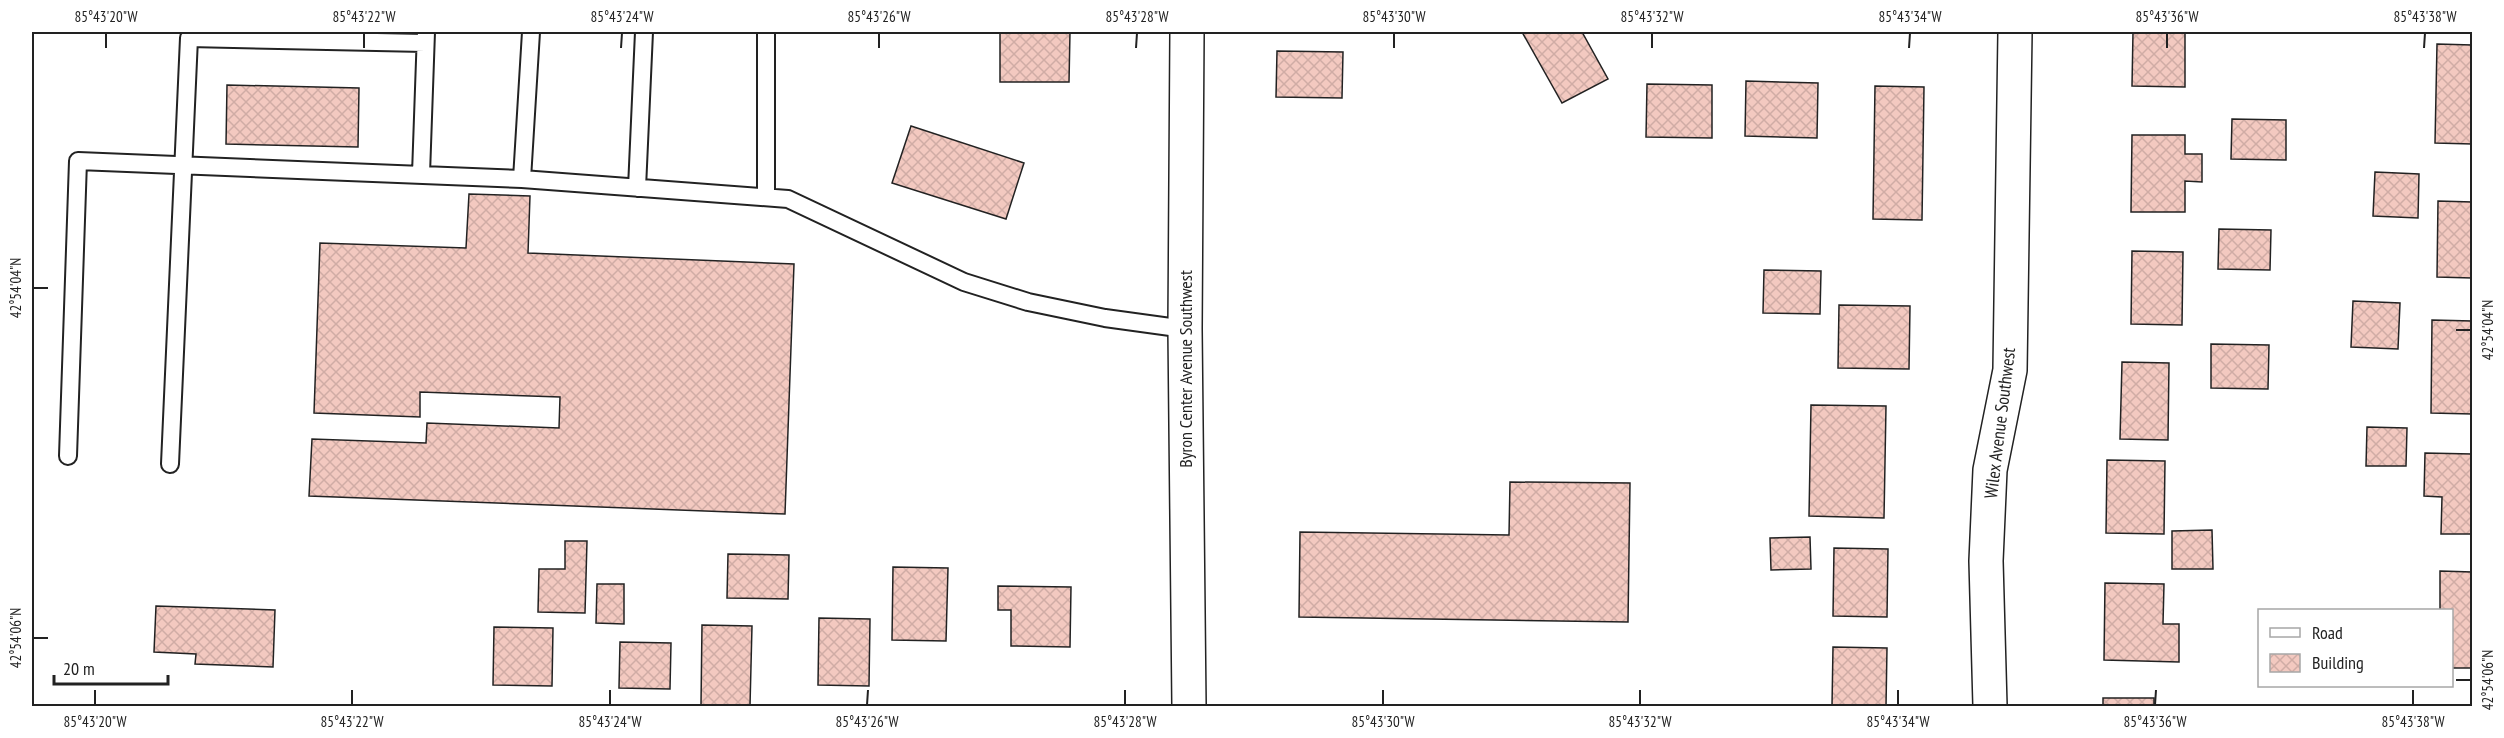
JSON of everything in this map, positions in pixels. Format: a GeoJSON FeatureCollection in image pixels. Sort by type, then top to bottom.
{"type":"FeatureCollection","features":[{"type":"Feature","properties":{"kind":"main road","name":"Byron Center Avenue Southwest"},"geometry":{"type":"LineString","coordinates":[[1187,32],[1185,329],[1190,706]]}},
{"type":"Feature","properties":{"kind":"main road","name":"Wilex Avenue Southwest"},"geometry":{"type":"LineString","coordinates":[[1990,706],[1986,561],[1990,470],[2010,370],[2015,32]]}},
{"type":"Feature","properties":{"kind":"lane"},"geometry":{"type":"LineString","coordinates":[[522,179],[531,32]]}},
{"type":"Feature","properties":{"kind":"lane"},"geometry":{"type":"LineString","coordinates":[[637,188],[644,32]]}},
{"type":"Feature","properties":{"kind":"lane"},"geometry":{"type":"LineString","coordinates":[[766,32],[766,197]]}},
{"type":"Feature","properties":{"kind":"lane"},"geometry":{"type":"LineString","coordinates":[[170,464],[189,38],[425,37],[421,174]]}},
{"type":"Feature","properties":{"kind":"lane"},"geometry":{"type":"LineString","coordinates":[[68,456],[78,161],[522,179],[788,199],[964,282],[1007,295],[1105,318],[1185,329]]}},
{"type":"Feature","properties":{"kind":"building"},"geometry":{"type":"Polygon","coordinates":[[[1000,32],[1070,32],[1069,82],[1000,82],[1000,32]]]}},
{"type":"Feature","properties":{"kind":"building"},"geometry":{"type":"Polygon","coordinates":[[[1522,32],[1582,32],[1608,79],[1562,103],[1522,32]]]}},
{"type":"Feature","properties":{"kind":"building"},"geometry":{"type":"Polygon","coordinates":[[[2133,32],[2185,32],[2185,87],[2132,86],[2133,32]]]}},
{"type":"Feature","properties":{"kind":"building"},"geometry":{"type":"Polygon","coordinates":[[[2437,44],[2472,45],[2472,144],[2435,143],[2437,44]]]}},
{"type":"Feature","properties":{"kind":"building"},"geometry":{"type":"Polygon","coordinates":[[[1277,51],[1343,52],[1342,98],[1276,97],[1277,51]]]}},
{"type":"Feature","properties":{"kind":"building"},"geometry":{"type":"Polygon","coordinates":[[[1746,81],[1818,83],[1817,138],[1745,136],[1746,81]]]}},
{"type":"Feature","properties":{"kind":"building"},"geometry":{"type":"Polygon","coordinates":[[[1647,84],[1712,85],[1712,138],[1646,137],[1647,84]]]}},
{"type":"Feature","properties":{"kind":"building"},"geometry":{"type":"Polygon","coordinates":[[[227,85],[359,88],[358,147],[226,144],[227,85]]]}},
{"type":"Feature","properties":{"kind":"building"},"geometry":{"type":"Polygon","coordinates":[[[1875,86],[1924,87],[1922,220],[1873,219],[1875,86]]]}},
{"type":"Feature","properties":{"kind":"building"},"geometry":{"type":"Polygon","coordinates":[[[2232,119],[2286,120],[2286,160],[2231,159],[2232,119]]]}},
{"type":"Feature","properties":{"kind":"building"},"geometry":{"type":"Polygon","coordinates":[[[911,126],[1024,163],[1006,219],[892,183],[911,126]]]}},
{"type":"Feature","properties":{"kind":"building"},"geometry":{"type":"Polygon","coordinates":[[[2132,135],[2185,135],[2185,154],[2202,154],[2202,182],[2185,181],[2185,212],[2131,212],[2132,135]]]}},
{"type":"Feature","properties":{"kind":"building"},"geometry":{"type":"Polygon","coordinates":[[[2375,172],[2419,174],[2418,218],[2373,216],[2375,172]]]}},
{"type":"Feature","properties":{"kind":"building"},"geometry":{"type":"Polygon","coordinates":[[[469,194],[530,196],[528,253],[794,264],[785,514],[309,496],[312,439],[426,443],[427,423],[559,428],[560,397],[420,392],[420,417],[314,413],[320,243],[466,248],[469,194]]]}},
{"type":"Feature","properties":{"kind":"building"},"geometry":{"type":"Polygon","coordinates":[[[2438,201],[2472,202],[2472,278],[2437,277],[2438,201]]]}},
{"type":"Feature","properties":{"kind":"building"},"geometry":{"type":"Polygon","coordinates":[[[2219,229],[2271,230],[2270,270],[2218,269],[2219,229]]]}},
{"type":"Feature","properties":{"kind":"building"},"geometry":{"type":"Polygon","coordinates":[[[2132,251],[2183,252],[2182,325],[2131,324],[2132,251]]]}},
{"type":"Feature","properties":{"kind":"building"},"geometry":{"type":"Polygon","coordinates":[[[1764,270],[1821,271],[1820,314],[1763,313],[1764,270]]]}},
{"type":"Feature","properties":{"kind":"building"},"geometry":{"type":"Polygon","coordinates":[[[2353,301],[2400,303],[2398,349],[2351,347],[2353,301]]]}},
{"type":"Feature","properties":{"kind":"building"},"geometry":{"type":"Polygon","coordinates":[[[1839,305],[1910,306],[1909,369],[1838,368],[1839,305]]]}},
{"type":"Feature","properties":{"kind":"building"},"geometry":{"type":"Polygon","coordinates":[[[2432,320],[2472,321],[2472,414],[2431,413],[2432,320]]]}},
{"type":"Feature","properties":{"kind":"building"},"geometry":{"type":"Polygon","coordinates":[[[2211,344],[2269,345],[2268,389],[2211,388],[2211,344]]]}},
{"type":"Feature","properties":{"kind":"building"},"geometry":{"type":"Polygon","coordinates":[[[2122,362],[2169,363],[2168,440],[2120,439],[2122,362]]]}},
{"type":"Feature","properties":{"kind":"building"},"geometry":{"type":"Polygon","coordinates":[[[1811,405],[1886,406],[1884,518],[1809,516],[1811,405]]]}},
{"type":"Feature","properties":{"kind":"building"},"geometry":{"type":"Polygon","coordinates":[[[2367,427],[2407,428],[2406,466],[2366,466],[2367,427]]]}},
{"type":"Feature","properties":{"kind":"building"},"geometry":{"type":"Polygon","coordinates":[[[2425,453],[2472,454],[2472,534],[2441,534],[2442,497],[2424,496],[2425,453]]]}},
{"type":"Feature","properties":{"kind":"building"},"geometry":{"type":"Polygon","coordinates":[[[2107,460],[2165,461],[2164,534],[2106,533],[2107,460]]]}},
{"type":"Feature","properties":{"kind":"building"},"geometry":{"type":"Polygon","coordinates":[[[1510,482],[1630,483],[1628,622],[1299,617],[1300,532],[1509,535],[1510,482]]]}},
{"type":"Feature","properties":{"kind":"building"},"geometry":{"type":"Polygon","coordinates":[[[2212,530],[2213,569],[2172,569],[2172,531],[2212,530]]]}},
{"type":"Feature","properties":{"kind":"building"},"geometry":{"type":"Polygon","coordinates":[[[1810,537],[1811,569],[1771,570],[1770,538],[1810,537]]]}},
{"type":"Feature","properties":{"kind":"building"},"geometry":{"type":"Polygon","coordinates":[[[565,541],[587,541],[585,613],[538,612],[539,569],[565,569],[565,541]]]}},
{"type":"Feature","properties":{"kind":"building"},"geometry":{"type":"Polygon","coordinates":[[[1834,548],[1888,549],[1887,617],[1833,616],[1834,548]]]}},
{"type":"Feature","properties":{"kind":"building"},"geometry":{"type":"Polygon","coordinates":[[[728,554],[789,555],[788,599],[727,598],[728,554]]]}},
{"type":"Feature","properties":{"kind":"building"},"geometry":{"type":"Polygon","coordinates":[[[893,567],[948,568],[946,641],[892,640],[893,567]]]}},
{"type":"Feature","properties":{"kind":"building"},"geometry":{"type":"Polygon","coordinates":[[[2440,571],[2472,572],[2472,668],[2453,668],[2453,609],[2440,609],[2440,571]]]}},
{"type":"Feature","properties":{"kind":"building"},"geometry":{"type":"Polygon","coordinates":[[[2105,583],[2164,584],[2163,624],[2179,624],[2179,662],[2104,660],[2105,583]]]}},
{"type":"Feature","properties":{"kind":"building"},"geometry":{"type":"Polygon","coordinates":[[[597,584],[624,584],[624,624],[596,623],[597,584]]]}},
{"type":"Feature","properties":{"kind":"building"},"geometry":{"type":"Polygon","coordinates":[[[998,586],[1071,587],[1070,647],[1011,646],[1011,610],[998,610],[998,586]]]}},
{"type":"Feature","properties":{"kind":"building"},"geometry":{"type":"Polygon","coordinates":[[[156,606],[275,610],[273,667],[195,664],[196,654],[154,652],[156,606]]]}},
{"type":"Feature","properties":{"kind":"building"},"geometry":{"type":"Polygon","coordinates":[[[819,618],[870,619],[869,686],[818,685],[819,618]]]}},
{"type":"Feature","properties":{"kind":"building"},"geometry":{"type":"Polygon","coordinates":[[[702,625],[752,626],[750,706],[701,705],[702,625]]]}},
{"type":"Feature","properties":{"kind":"building"},"geometry":{"type":"Polygon","coordinates":[[[494,627],[553,628],[552,686],[493,685],[494,627]]]}},
{"type":"Feature","properties":{"kind":"building"},"geometry":{"type":"Polygon","coordinates":[[[620,642],[671,643],[670,689],[619,688],[620,642]]]}},
{"type":"Feature","properties":{"kind":"building"},"geometry":{"type":"Polygon","coordinates":[[[1833,647],[1887,648],[1886,706],[1832,706],[1833,647]]]}},
{"type":"Feature","properties":{"kind":"building"},"geometry":{"type":"Polygon","coordinates":[[[2103,698],[2154,698],[2154,706],[2103,706],[2103,698]]]}}]}
